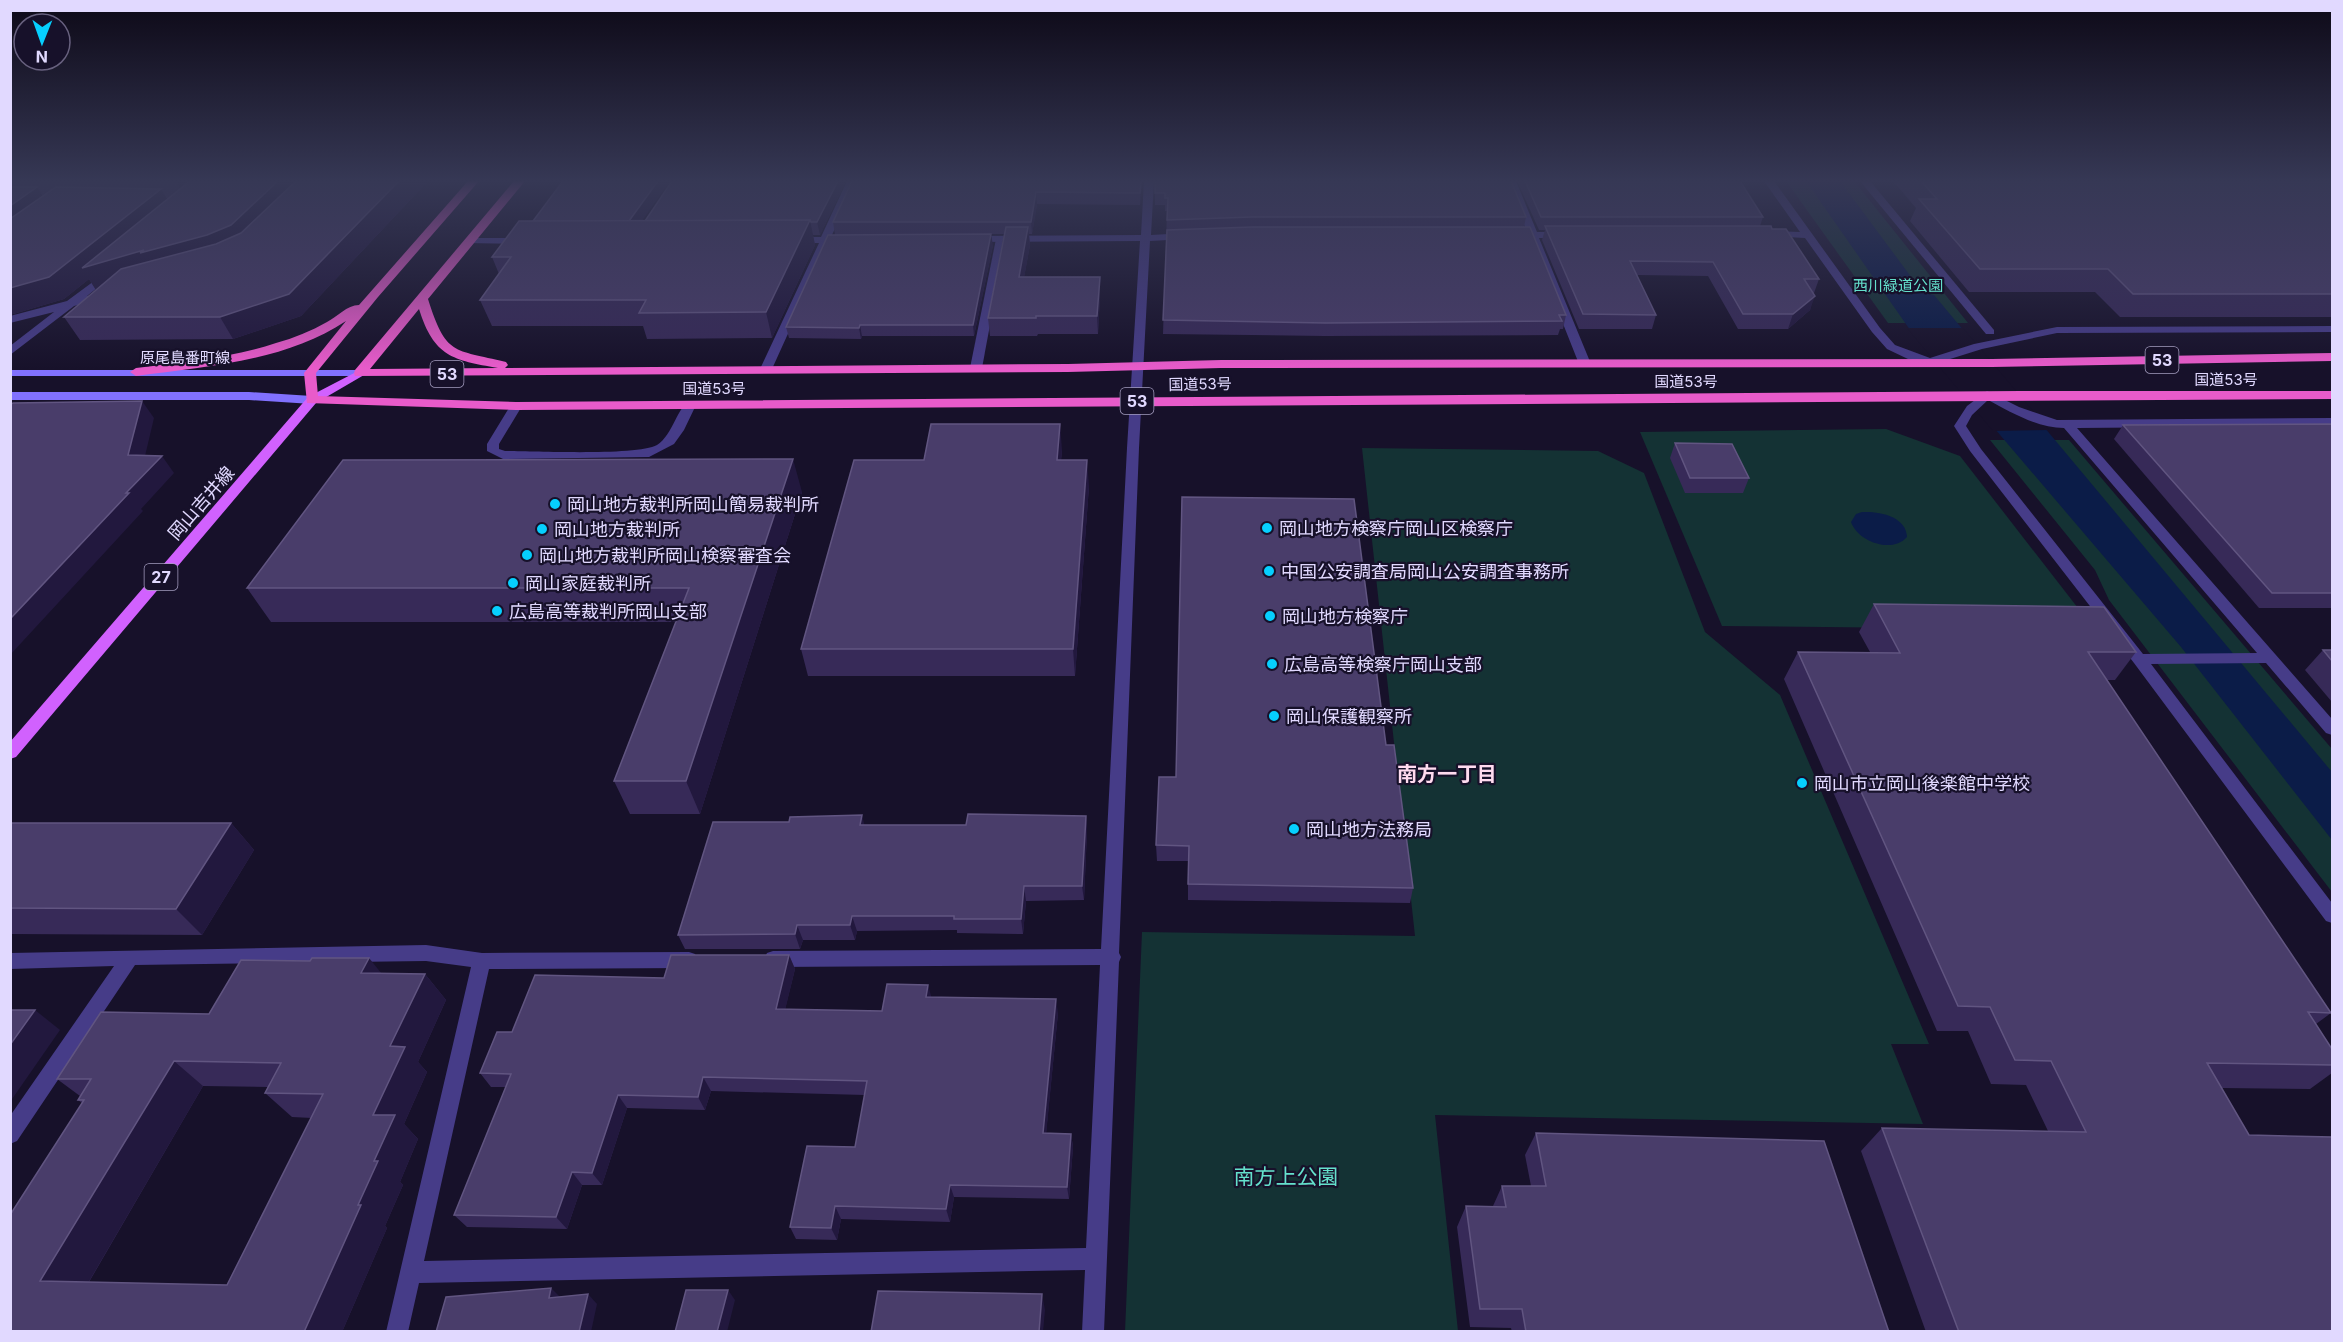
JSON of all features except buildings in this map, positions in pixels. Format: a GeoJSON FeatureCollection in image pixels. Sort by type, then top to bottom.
{"type":"FeatureCollection","features":[{"type":"Feature","properties":{"kind":"highway"},"geometry":{"type":"LineString","coordinates":[[312,400],[310,373],[419,244]]}},
{"type":"Feature","properties":{"kind":"highway"},"geometry":{"type":"LineString","coordinates":[[360,373],[467,244]]}},
{"type":"Feature","properties":{"kind":"highway"},"geometry":{"type":"LineString","coordinates":[[136,372],[227,359],[285,345],[344,318],[375,294]]}},
{"type":"Feature","properties":{"kind":"highway"},"geometry":{"type":"LineString","coordinates":[[422,298],[432,332],[438,343],[452,354],[533,371]]}},
{"type":"Feature","properties":{"kind":"highway","name":"国道53号"},"geometry":{"type":"LineString","coordinates":[[360,373],[1139,367],[1221,364],[1992,363],[2332,357]]}},
{"type":"Feature","properties":{"kind":"highway","name":"国道53号"},"geometry":{"type":"LineString","coordinates":[[312,400],[516,406],[1137,402],[1968,401],[1987,395],[2332,395]]}},
{"type":"Feature","properties":{"kind":"main road","name":"原尾島番町線"},"geometry":{"type":"LineString","coordinates":[[10,373],[360,373]]}},
{"type":"Feature","properties":{"kind":"main road","name":"岡山吉井線"},"geometry":{"type":"LineString","coordinates":[[10,753],[312,400],[360,373]]}},
{"type":"Feature","properties":{"kind":"main road"},"geometry":{"type":"LineString","coordinates":[[10,396],[249,396],[312,400]]}},
{"type":"Feature","properties":{"kind":"street"},"geometry":{"type":"LineString","coordinates":[[766,369],[822,244]]}},
{"type":"Feature","properties":{"kind":"street"},"geometry":{"type":"LineString","coordinates":[[976,368],[1000,244]]}},
{"type":"Feature","properties":{"kind":"street"},"geometry":{"type":"LineString","coordinates":[[1093,1332],[1112,957],[1133,448],[1146,244]]}},
{"type":"Feature","properties":{"kind":"street"},"geometry":{"type":"LineString","coordinates":[[1537,244],[1585,364]]}},
{"type":"Feature","properties":{"kind":"street"},"geometry":{"type":"LineString","coordinates":[[1815,244],[1887,344],[1912,357],[1934,362],[1978,346],[2057,330],[2332,329]]}},
{"type":"Feature","properties":{"kind":"street"},"geometry":{"type":"LineString","coordinates":[[1917,244],[1990,332]]}},
{"type":"Feature","properties":{"kind":"street"},"geometry":{"type":"LineString","coordinates":[[10,352],[118,266]]}},
{"type":"Feature","properties":{"kind":"street"},"geometry":{"type":"LineString","coordinates":[[10,320],[116,291]]}},
{"type":"Feature","properties":{"kind":"street"},"geometry":{"type":"LineString","coordinates":[[1987,395],[2041,420],[2068,425],[2332,422]]}},
{"type":"Feature","properties":{"kind":"street"},"geometry":{"type":"LineString","coordinates":[[28,411],[46,396]]}},
{"type":"Feature","properties":{"kind":"street"},"geometry":{"type":"LineString","coordinates":[[1968,401],[1961,420],[1962,433],[2139,659],[2332,916]]}},
{"type":"Feature","properties":{"kind":"street"},"geometry":{"type":"LineString","coordinates":[[516,406],[493,444],[493,451],[503,455],[645,454],[661,450],[671,443],[690,405]]}},
{"type":"Feature","properties":{"kind":"street"},"geometry":{"type":"LineString","coordinates":[[2068,425],[2332,729]]}},
{"type":"Feature","properties":{"kind":"street"},"geometry":{"type":"LineString","coordinates":[[2139,659],[2269,658]]}},
{"type":"Feature","properties":{"kind":"street"},"geometry":{"type":"LineString","coordinates":[[10,961],[426,953],[482,961],[706,959]]}},
{"type":"Feature","properties":{"kind":"street"},"geometry":{"type":"LineString","coordinates":[[10,1134],[130,957]]}},
{"type":"Feature","properties":{"kind":"street"},"geometry":{"type":"LineString","coordinates":[[753,959],[1112,957]]}},
{"type":"Feature","properties":{"kind":"street"},"geometry":{"type":"LineString","coordinates":[[397,1332],[482,961]]}},
{"type":"Feature","properties":{"kind":"street"},"geometry":{"type":"LineString","coordinates":[[410,1272],[1097,1259]]}},
{"type":"Feature","properties":{"kind":"green space","name":"西川緑道公園"},"geometry":{"type":"Polygon","coordinates":[[[1831,244],[1904,244],[1968,323],[1888,323],[1831,244]]]}},
{"type":"Feature","properties":{"kind":"green space"},"geometry":{"type":"Polygon","coordinates":[[[1886,429],[1960,456],[2095,630],[1722,626],[1640,432],[1886,429]]]}},
{"type":"Feature","properties":{"kind":"green space"},"geometry":{"type":"Polygon","coordinates":[[[1990,440],[2069,440],[2332,749],[2332,892],[2109,600],[2095,570],[1990,440]]]}},
{"type":"Feature","properties":{"kind":"green space","name":"南方上公園"},"geometry":{"type":"Polygon","coordinates":[[[1362,448],[1598,451],[1644,473],[1705,632],[1780,695],[1929,1044],[1891,1044],[1923,1124],[1435,1115],[1458,1331],[1125,1332],[1142,932],[1415,936],[1362,448]]]}},
{"type":"Feature","properties":{"kind":"water"},"geometry":{"type":"Polygon","coordinates":[[[1850,244],[1886,244],[1923,293],[1934,295],[2332,772],[2332,840],[2181,647],[1908,327],[1850,244]]]}},
{"type":"Feature","properties":{"kind":"water"},"geometry":{"type":"Polygon","coordinates":[[[1862,512],[1890,516],[1902,524],[1907,537],[1893,545],[1868,540],[1855,529],[1851,522],[1856,514],[1862,512]]]}},
{"type":"Feature","properties":{"kind":"pier"},"geometry":{"type":"Polygon","coordinates":[[[1907,328],[1963,328],[2049,430],[1993,431],[1907,328]]]}},
{"type":"Feature","properties":{"kind":"place","name":"岡山地方裁判所岡山簡易裁判所"},"geometry":{"type":"Point","coordinates":[555,504]}},
{"type":"Feature","properties":{"kind":"place","name":"岡山地方検察庁岡山区検察庁"},"geometry":{"type":"Point","coordinates":[1267,528]}},
{"type":"Feature","properties":{"kind":"place","name":"岡山地方裁判所"},"geometry":{"type":"Point","coordinates":[542,529]}},
{"type":"Feature","properties":{"kind":"place","name":"岡山地方裁判所岡山検察審査会"},"geometry":{"type":"Point","coordinates":[527,555]}},
{"type":"Feature","properties":{"kind":"place","name":"中国公安調査局岡山公安調査事務所"},"geometry":{"type":"Point","coordinates":[1269,571]}},
{"type":"Feature","properties":{"kind":"place","name":"岡山家庭裁判所"},"geometry":{"type":"Point","coordinates":[513,583]}},
{"type":"Feature","properties":{"kind":"place","name":"広島高等裁判所岡山支部"},"geometry":{"type":"Point","coordinates":[497,611]}},
{"type":"Feature","properties":{"kind":"place","name":"岡山地方検察庁"},"geometry":{"type":"Point","coordinates":[1270,616]}},
{"type":"Feature","properties":{"kind":"place","name":"広島高等検察庁岡山支部"},"geometry":{"type":"Point","coordinates":[1272,664]}},
{"type":"Feature","properties":{"kind":"place","name":"岡山保護観察所"},"geometry":{"type":"Point","coordinates":[1274,716]}},
{"type":"Feature","properties":{"kind":"place","name":"岡山市立岡山後楽館中学校"},"geometry":{"type":"Point","coordinates":[1802,783]}},
{"type":"Feature","properties":{"kind":"place","name":"岡山地方法務局"},"geometry":{"type":"Point","coordinates":[1294,829]}},
{"type":"Feature","properties":{"kind":"district","name":"南方一丁目"},"geometry":{"type":"Point","coordinates":[1447,774]}}]}
